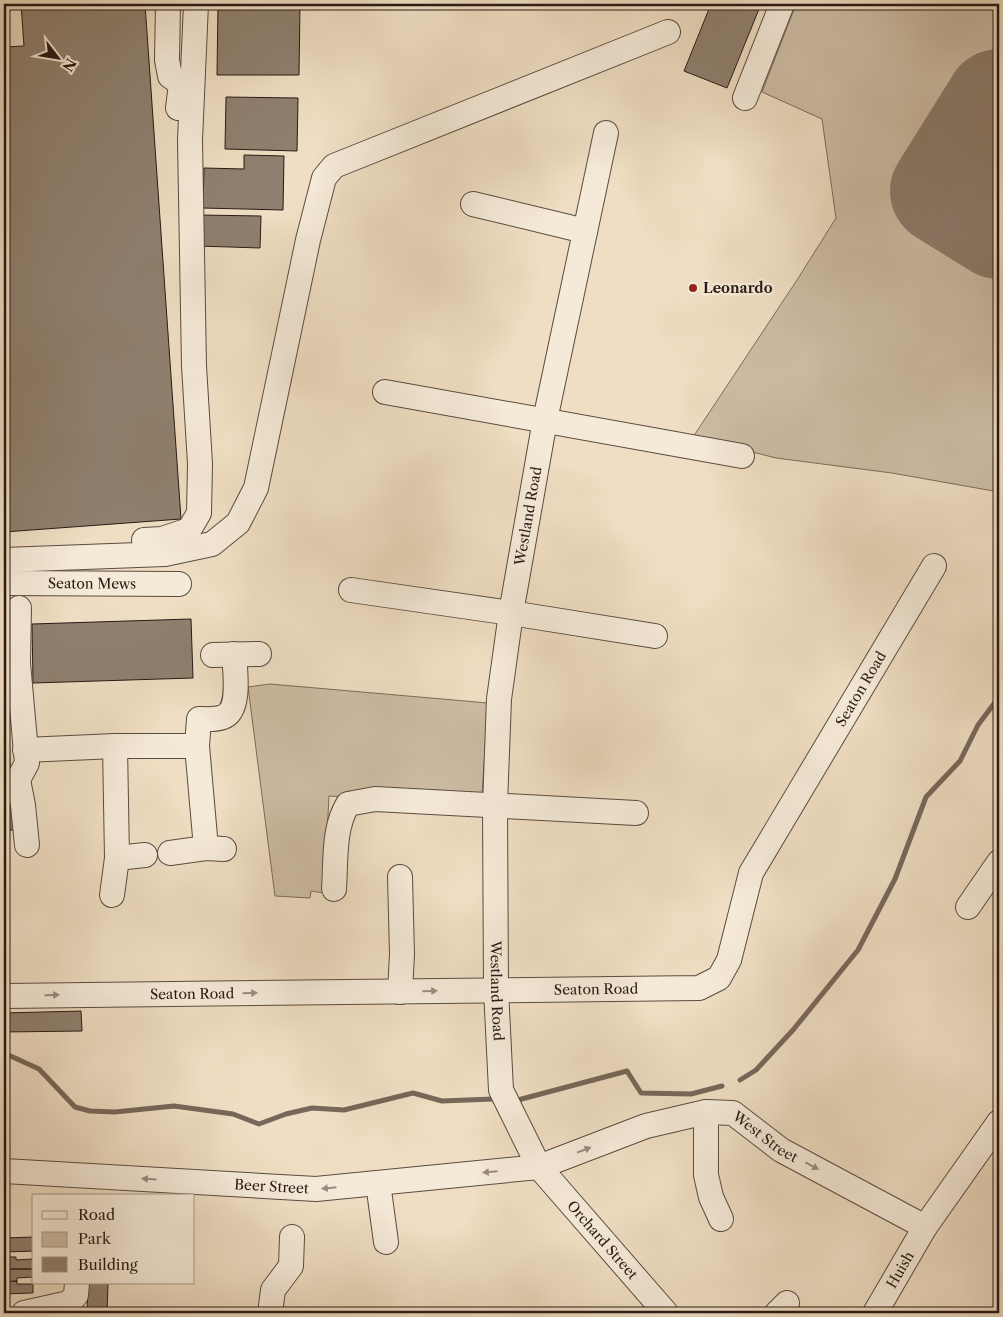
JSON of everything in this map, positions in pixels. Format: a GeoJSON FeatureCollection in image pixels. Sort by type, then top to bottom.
{"type":"FeatureCollection","features":[{"type":"Feature","properties":{"kind":"street"},"geometry":{"type":"LineString","coordinates":[[168,4],[170,76],[181,84],[178,112]]}},
{"type":"Feature","properties":{"kind":"street"},"geometry":{"type":"LineString","coordinates":[[4,550],[162,539],[189,530],[199,514],[200,464],[194,366],[190,140],[196,4]]}},
{"type":"Feature","properties":{"kind":"street"},"geometry":{"type":"LineString","coordinates":[[745,98],[782,4]]}},
{"type":"Feature","properties":{"kind":"street"},"geometry":{"type":"LineString","coordinates":[[4,560],[165,554],[212,544],[238,524],[256,488],[308,240],[324,178],[334,166],[668,32]]}},
{"type":"Feature","properties":{"kind":"street","name":"Westland Road"},"geometry":{"type":"LineString","coordinates":[[539,1167],[501,1090],[496,990],[495,805],[499,700],[511,613],[545,420],[606,133]]}},
{"type":"Feature","properties":{"kind":"street"},"geometry":{"type":"LineString","coordinates":[[473,204],[584,231]]}},
{"type":"Feature","properties":{"kind":"street"},"geometry":{"type":"LineString","coordinates":[[385,392],[742,456]]}},
{"type":"Feature","properties":{"kind":"street","name":"Seaton Road"},"geometry":{"type":"LineString","coordinates":[[4,996],[699,988],[719,978],[730,960],[751,872],[934,566]]}},
{"type":"Feature","properties":{"kind":"street","name":"Seaton Mews"},"geometry":{"type":"LineString","coordinates":[[4,583],[180,584]]}},
{"type":"Feature","properties":{"kind":"street"},"geometry":{"type":"LineString","coordinates":[[351,590],[655,636]]}},
{"type":"Feature","properties":{"kind":"street"},"geometry":{"type":"LineString","coordinates":[[19,608],[11,663],[27,763],[11,786],[23,805],[27,846]]}},
{"type":"Feature","properties":{"kind":"street"},"geometry":{"type":"LineString","coordinates":[[170,854],[215,848],[197,746],[199,719],[224,717],[231,712],[234,704],[223,655],[259,654]]}},
{"type":"Feature","properties":{"kind":"street"},"geometry":{"type":"LineString","coordinates":[[24,750],[115,746],[197,746]]}},
{"type":"Feature","properties":{"kind":"street"},"geometry":{"type":"LineString","coordinates":[[112,895],[117,858],[115,746]]}},
{"type":"Feature","properties":{"kind":"street"},"geometry":{"type":"LineString","coordinates":[[334,889],[338,830],[341,815],[348,804],[375,799],[636,813]]}},
{"type":"Feature","properties":{"kind":"street"},"geometry":{"type":"LineString","coordinates":[[117,858],[145,855]]}},
{"type":"Feature","properties":{"kind":"street"},"geometry":{"type":"LineString","coordinates":[[968,906],[999,862]]}},
{"type":"Feature","properties":{"kind":"street"},"geometry":{"type":"LineString","coordinates":[[400,877],[402,954],[400,992]]}},
{"type":"Feature","properties":{"kind":"street"},"geometry":{"type":"LineString","coordinates":[[706,1112],[706,1175],[721,1219]]}},
{"type":"Feature","properties":{"kind":"street","name":"West Street"},"geometry":{"type":"LineString","coordinates":[[539,1167],[646,1126],[706,1112],[733,1113],[781,1150],[925,1227]]}},
{"type":"Feature","properties":{"kind":"street","name":"Huish"},"geometry":{"type":"LineString","coordinates":[[875,1313],[925,1227],[998,1124]]}},
{"type":"Feature","properties":{"kind":"street","name":"Beer Street"},"geometry":{"type":"LineString","coordinates":[[4,1171],[316,1189],[539,1167]]}},
{"type":"Feature","properties":{"kind":"street","name":"Orchard Street"},"geometry":{"type":"LineString","coordinates":[[539,1167],[666,1313]]}},
{"type":"Feature","properties":{"kind":"street"},"geometry":{"type":"LineString","coordinates":[[378,1183],[386,1242]]}},
{"type":"Feature","properties":{"kind":"street"},"geometry":{"type":"LineString","coordinates":[[270,1313],[273,1290],[291,1266],[292,1237]]}},
{"type":"Feature","properties":{"kind":"street"},"geometry":{"type":"LineString","coordinates":[[24,1313],[69,1302],[76,1295],[77,1284]]}},
{"type":"Feature","properties":{"kind":"green space"},"geometry":{"type":"Polygon","coordinates":[[[796,4],[999,4],[999,492],[892,473],[776,458],[693,437],[836,218],[822,119],[762,92],[796,4]]]}},
{"type":"Feature","properties":{"kind":"green space"},"geometry":{"type":"Polygon","coordinates":[[[270,684],[488,703],[482,795],[357,790],[346,797],[329,796],[324,893],[311,891],[310,898],[275,896],[248,687],[270,684]]]}},
{"type":"Feature","properties":{"kind":"building"},"geometry":{"type":"Polygon","coordinates":[[[21,4],[145,4],[181,519],[4,532],[4,47],[24,46],[21,4]]]}},
{"type":"Feature","properties":{"kind":"building"},"geometry":{"type":"Polygon","coordinates":[[[218,4],[300,4],[299,75],[217,75],[218,4]]]}},
{"type":"Feature","properties":{"kind":"building"},"geometry":{"type":"Polygon","coordinates":[[[711,4],[761,4],[727,88],[684,71],[711,4]]]}},
{"type":"Feature","properties":{"kind":"building"},"geometry":{"type":"Polygon","coordinates":[[[226,97],[298,98],[297,151],[225,149],[226,97]]]}},
{"type":"Feature","properties":{"kind":"building"},"geometry":{"type":"Polygon","coordinates":[[[244,155],[284,156],[283,210],[203,208],[204,168],[244,169],[244,155]]]}},
{"type":"Feature","properties":{"kind":"building"},"geometry":{"type":"Polygon","coordinates":[[[199,215],[261,216],[260,248],[198,246],[199,215]]]}},
{"type":"Feature","properties":{"kind":"building"},"geometry":{"type":"Polygon","coordinates":[[[4,601],[7,604],[7,619],[4,619],[4,601]]]}},
{"type":"Feature","properties":{"kind":"building"},"geometry":{"type":"Polygon","coordinates":[[[4,619],[7,619],[6,632],[4,632],[4,619]]]}},
{"type":"Feature","properties":{"kind":"building"},"geometry":{"type":"Polygon","coordinates":[[[191,619],[193,678],[33,683],[32,624],[191,619]]]}},
{"type":"Feature","properties":{"kind":"building"},"geometry":{"type":"Polygon","coordinates":[[[4,632],[6,632],[6,646],[4,646],[4,632]]]}},
{"type":"Feature","properties":{"kind":"building"},"geometry":{"type":"Polygon","coordinates":[[[4,679],[8,679],[9,691],[4,691],[4,679]]]}},
{"type":"Feature","properties":{"kind":"building"},"geometry":{"type":"Polygon","coordinates":[[[4,691],[9,691],[9,704],[4,704],[4,691]]]}},
{"type":"Feature","properties":{"kind":"building"},"geometry":{"type":"Polygon","coordinates":[[[4,704],[9,704],[9,716],[4,716],[4,704]]]}},
{"type":"Feature","properties":{"kind":"building"},"geometry":{"type":"Polygon","coordinates":[[[4,716],[9,716],[10,766],[4,763],[4,716]]]}},
{"type":"Feature","properties":{"kind":"building"},"geometry":{"type":"Polygon","coordinates":[[[4,763],[10,766],[4,773],[4,763]]]}},
{"type":"Feature","properties":{"kind":"building"},"geometry":{"type":"Polygon","coordinates":[[[4,808],[18,808],[18,830],[4,830],[4,808]]]}},
{"type":"Feature","properties":{"kind":"building"},"geometry":{"type":"Polygon","coordinates":[[[81,1011],[82,1031],[4,1032],[4,1013],[81,1011]]]}},
{"type":"Feature","properties":{"kind":"building"},"geometry":{"type":"Polygon","coordinates":[[[4,1064],[9,1064],[9,1072],[4,1072],[4,1064]]]}},
{"type":"Feature","properties":{"kind":"building"},"geometry":{"type":"Polygon","coordinates":[[[4,1072],[9,1072],[9,1080],[4,1080],[4,1072]]]}},
{"type":"Feature","properties":{"kind":"building"},"geometry":{"type":"Polygon","coordinates":[[[4,1087],[9,1087],[9,1096],[4,1096],[4,1087]]]}},
{"type":"Feature","properties":{"kind":"building"},"geometry":{"type":"Polygon","coordinates":[[[4,1096],[9,1096],[9,1103],[4,1103],[4,1096]]]}},
{"type":"Feature","properties":{"kind":"building"},"geometry":{"type":"Polygon","coordinates":[[[4,1110],[9,1110],[9,1120],[4,1120],[4,1110]]]}},
{"type":"Feature","properties":{"kind":"building"},"geometry":{"type":"Polygon","coordinates":[[[4,1120],[9,1120],[9,1126],[4,1126],[4,1120]]]}},
{"type":"Feature","properties":{"kind":"building"},"geometry":{"type":"Polygon","coordinates":[[[4,1134],[9,1134],[9,1144],[4,1143],[4,1134]]]}},
{"type":"Feature","properties":{"kind":"building"},"geometry":{"type":"Polygon","coordinates":[[[4,1143],[9,1144],[10,1149],[4,1149],[4,1143]]]}},
{"type":"Feature","properties":{"kind":"building"},"geometry":{"type":"Polygon","coordinates":[[[32,1237],[32,1251],[4,1252],[4,1238],[32,1237]]]}},
{"type":"Feature","properties":{"kind":"building"},"geometry":{"type":"Polygon","coordinates":[[[4,1257],[16,1257],[16,1260],[32,1259],[32,1269],[4,1269],[4,1257]]]}},
{"type":"Feature","properties":{"kind":"building"},"geometry":{"type":"Polygon","coordinates":[[[4,1269],[32,1269],[32,1277],[17,1278],[17,1281],[4,1282],[4,1269]]]}},
{"type":"Feature","properties":{"kind":"building"},"geometry":{"type":"Polygon","coordinates":[[[17,1281],[17,1284],[33,1284],[33,1293],[4,1294],[4,1282],[17,1281]]]}},
{"type":"Feature","properties":{"kind":"building"},"geometry":{"type":"Polygon","coordinates":[[[88,1284],[108,1284],[107,1313],[87,1313],[88,1284]]]}},
{"type":"Feature","properties":{"kind":"waterway"},"geometry":{"type":"LineString","coordinates":[[740,1080],[756,1070],[793,1030],[858,950],[895,879],[926,797],[960,761],[978,725],[999,697]]}},
{"type":"Feature","properties":{"kind":"waterway"},"geometry":{"type":"LineString","coordinates":[[4,1053],[39,1069],[75,1107],[90,1111],[115,1112],[174,1106],[233,1114],[259,1124],[286,1114],[312,1108],[344,1110],[413,1093],[442,1101],[493,1099]]}},
{"type":"Feature","properties":{"kind":"waterway"},"geometry":{"type":"LineString","coordinates":[[518,1100],[627,1071],[641,1093],[691,1094],[722,1086]]}},
{"type":"Feature","properties":{"kind":"runway"},"geometry":{"type":"LineString","coordinates":[[999,103],[944,191],[999,225]]}},
{"type":"Feature","properties":{"kind":"place","name":"Leonardo"},"geometry":{"type":"Point","coordinates":[693,288]}}]}
